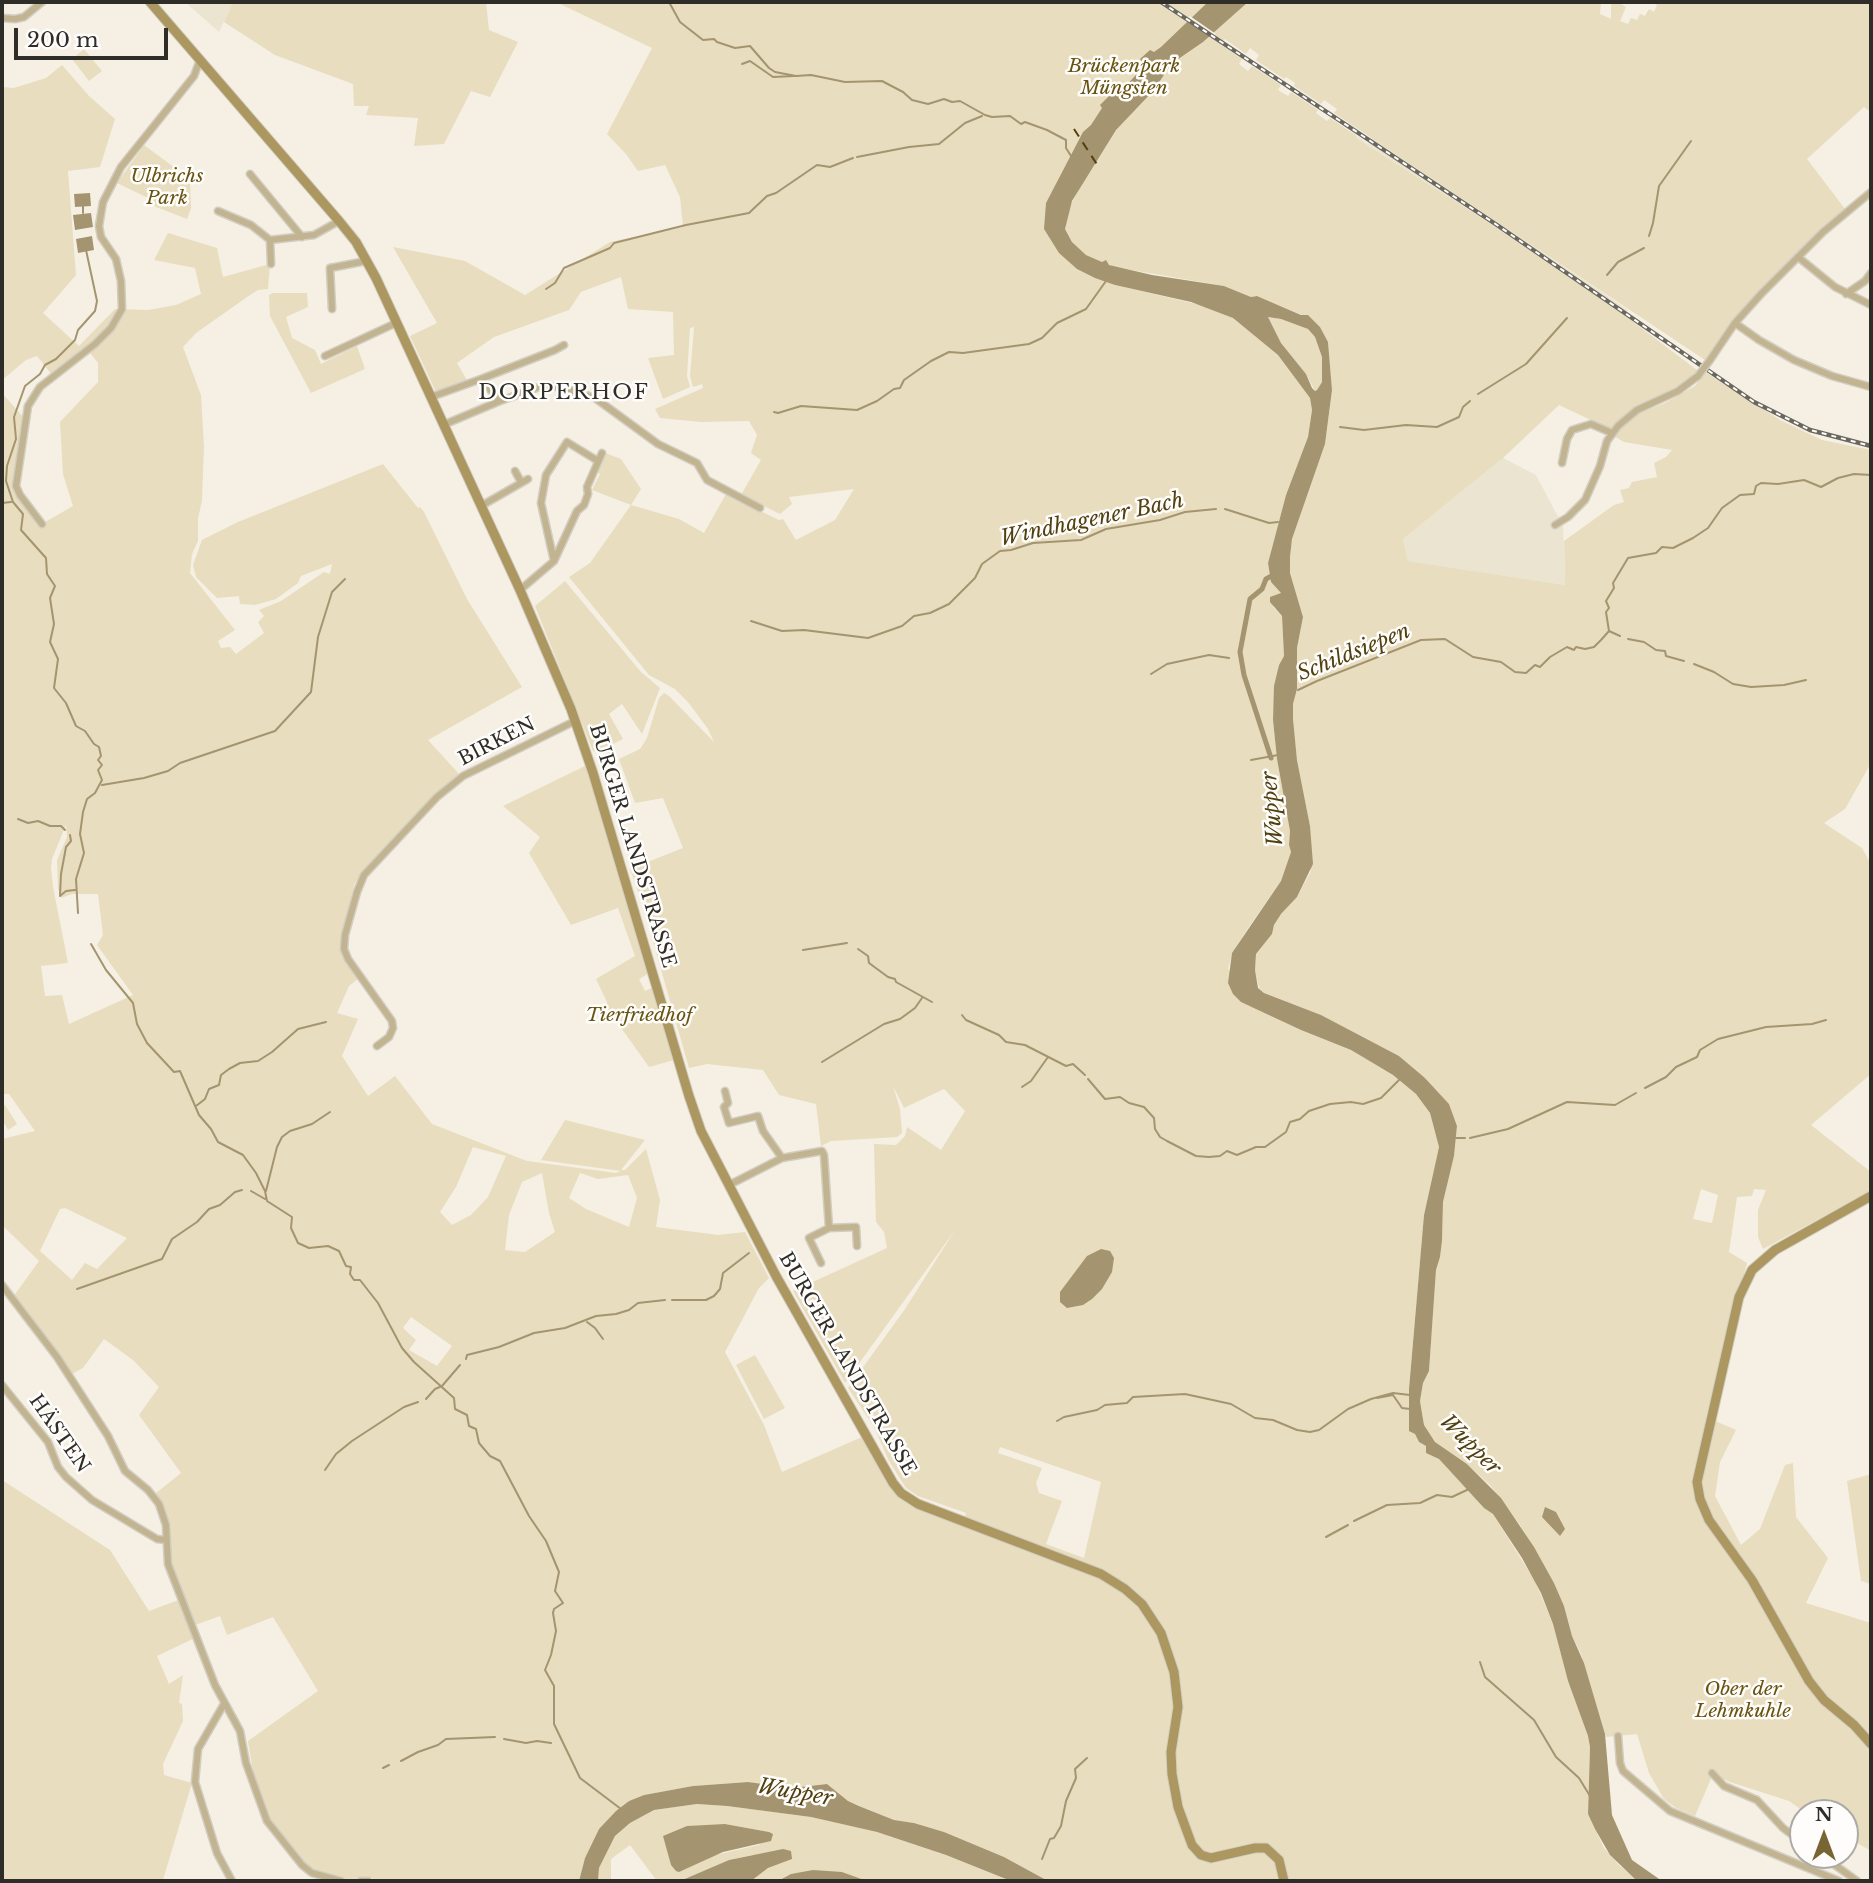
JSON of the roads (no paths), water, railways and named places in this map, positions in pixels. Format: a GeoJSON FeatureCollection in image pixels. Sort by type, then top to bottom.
{"type":"FeatureCollection","features":[{"type":"Feature","properties":{"kind":"main road","name":"BURGER LANDSTRASSE"},"geometry":{"type":"LineString","coordinates":[[150,2],[339,221],[366,261],[520,590],[575,721],[597,785],[693,1111],[808,1336],[898,1490],[918,1504],[1101,1574],[1125,1589],[1146,1609],[1161,1633],[1175,1678],[1178,1712],[1171,1752],[1172,1774],[1178,1807],[1192,1845],[1201,1855],[1211,1858],[1255,1848],[1266,1849],[1279,1860],[1284,1881]]}},
{"type":"Feature","properties":{"kind":"main road"},"geometry":{"type":"LineString","coordinates":[[1871,1196],[1775,1250],[1759,1263],[1747,1279],[1739,1297],[1697,1482],[1700,1499],[1709,1520],[1752,1580],[1809,1681],[1824,1700],[1854,1725],[1871,1744]]}},
{"type":"Feature","properties":{"kind":"street"},"geometry":{"type":"LineString","coordinates":[[2,18],[24,17],[42,2]]}},
{"type":"Feature","properties":{"kind":"street"},"geometry":{"type":"LineString","coordinates":[[42,524],[16,486],[28,406],[40,387],[111,328],[122,309],[121,281],[116,259],[100,232],[99,220],[103,202],[121,167],[194,75],[200,60]]}},
{"type":"Feature","properties":{"kind":"street"},"geometry":{"type":"LineString","coordinates":[[250,174],[302,237]]}},
{"type":"Feature","properties":{"kind":"street"},"geometry":{"type":"LineString","coordinates":[[1555,525],[1568,517],[1585,500],[1612,433],[1637,410],[1678,391],[1698,376],[1735,323],[1762,293],[1836,221],[1871,192]]}},
{"type":"Feature","properties":{"kind":"street"},"geometry":{"type":"LineString","coordinates":[[218,211],[251,225],[270,240],[319,233],[339,221]]}},
{"type":"Feature","properties":{"kind":"street"},"geometry":{"type":"LineString","coordinates":[[270,240],[271,264]]}},
{"type":"Feature","properties":{"kind":"street"},"geometry":{"type":"LineString","coordinates":[[1798,257],[1821,278],[1846,294],[1871,305]]}},
{"type":"Feature","properties":{"kind":"street"},"geometry":{"type":"LineString","coordinates":[[332,309],[330,268],[366,261]]}},
{"type":"Feature","properties":{"kind":"street"},"geometry":{"type":"LineString","coordinates":[[1846,294],[1871,274]]}},
{"type":"Feature","properties":{"kind":"street"},"geometry":{"type":"LineString","coordinates":[[325,356],[396,323]]}},
{"type":"Feature","properties":{"kind":"street"},"geometry":{"type":"LineString","coordinates":[[1735,323],[1772,348],[1806,366],[1871,387]]}},
{"type":"Feature","properties":{"kind":"street"},"geometry":{"type":"LineString","coordinates":[[430,397],[555,351],[564,345]]}},
{"type":"Feature","properties":{"kind":"street"},"geometry":{"type":"LineString","coordinates":[[481,379],[499,401]]}},
{"type":"Feature","properties":{"kind":"street"},"geometry":{"type":"LineString","coordinates":[[443,425],[499,401],[548,385],[595,398],[658,444],[696,463],[707,480],[760,508]]}},
{"type":"Feature","properties":{"kind":"street"},"geometry":{"type":"LineString","coordinates":[[1562,463],[1567,439],[1572,430],[1591,424],[1612,433]]}},
{"type":"Feature","properties":{"kind":"street"},"geometry":{"type":"LineString","coordinates":[[554,561],[541,503],[546,475],[567,442],[598,461]]}},
{"type":"Feature","properties":{"kind":"street"},"geometry":{"type":"LineString","coordinates":[[520,590],[554,561],[577,511],[584,505],[588,494],[587,487],[601,453]]}},
{"type":"Feature","properties":{"kind":"street"},"geometry":{"type":"LineString","coordinates":[[481,506],[524,480],[515,471]]}},
{"type":"Feature","properties":{"kind":"street","name":"BIRKEN"},"geometry":{"type":"LineString","coordinates":[[377,1046],[388,1037],[393,1021],[346,957],[345,935],[364,875],[437,797],[463,776],[575,721]]}},
{"type":"Feature","properties":{"kind":"street"},"geometry":{"type":"LineString","coordinates":[[725,1091],[729,1103],[724,1107],[729,1123],[758,1116],[763,1131],[782,1158]]}},
{"type":"Feature","properties":{"kind":"street"},"geometry":{"type":"LineString","coordinates":[[729,1185],[782,1158],[823,1151],[829,1228]]}},
{"type":"Feature","properties":{"kind":"street"},"geometry":{"type":"LineString","coordinates":[[821,1263],[809,1238],[829,1228],[856,1227],[857,1247]]}},
{"type":"Feature","properties":{"kind":"street"},"geometry":{"type":"LineString","coordinates":[[2,1285],[57,1357],[108,1436],[125,1471],[148,1490],[159,1504],[165,1521],[168,1564],[224,1704],[230,1709],[240,1731],[246,1763],[267,1821],[302,1865],[312,1873],[341,1881]]}},
{"type":"Feature","properties":{"kind":"street","name":"HÄSTEN"},"geometry":{"type":"LineString","coordinates":[[2,1385],[48,1442],[58,1467],[66,1477],[92,1500],[157,1539],[166,1540]]}},
{"type":"Feature","properties":{"kind":"street"},"geometry":{"type":"LineString","coordinates":[[224,1704],[198,1749],[195,1782],[217,1853],[232,1881]]}},
{"type":"Feature","properties":{"kind":"street"},"geometry":{"type":"LineString","coordinates":[[1618,1735],[1623,1771],[1670,1811],[1839,1881]]}},
{"type":"Feature","properties":{"kind":"street"},"geometry":{"type":"LineString","coordinates":[[1712,1773],[1724,1786],[1757,1800],[1789,1832]]}},
{"type":"Feature","properties":{"kind":"street"},"geometry":{"type":"LineString","coordinates":[[1840,1869],[1857,1881]]}},
{"type":"Feature","properties":{"kind":"street"},"geometry":{"type":"LineString","coordinates":[[361,1881],[368,1881]]}},
{"type":"Feature","properties":{"kind":"water"},"geometry":{"type":"Polygon","coordinates":[[[1208,2],[1248,2],[1203,42],[1171,64],[1154,90],[1116,130],[1072,201],[1065,229],[1072,242],[1086,255],[1102,262],[1106,260],[1109,265],[1152,275],[1224,286],[1251,297],[1257,296],[1301,315],[1308,315],[1320,327],[1328,342],[1332,390],[1325,444],[1292,539],[1290,557],[1290,573],[1303,617],[1297,648],[1297,689],[1293,719],[1297,760],[1310,826],[1313,864],[1297,897],[1281,914],[1272,934],[1256,954],[1258,988],[1264,993],[1321,1015],[1399,1056],[1425,1078],[1449,1104],[1457,1126],[1454,1156],[1443,1202],[1442,1241],[1436,1270],[1429,1371],[1423,1383],[1420,1401],[1424,1425],[1435,1442],[1467,1464],[1501,1498],[1554,1583],[1584,1663],[1605,1734],[1612,1815],[1632,1860],[1662,1881],[1635,1879],[1610,1855],[1588,1814],[1588,1736],[1568,1681],[1553,1624],[1541,1593],[1522,1558],[1493,1514],[1484,1508],[1439,1459],[1426,1453],[1426,1446],[1409,1431],[1409,1389],[1424,1215],[1439,1147],[1430,1113],[1416,1094],[1393,1075],[1351,1050],[1241,1002],[1228,983],[1232,953],[1281,881],[1291,852],[1273,720],[1274,686],[1284,656],[1282,616],[1270,602],[1270,597],[1281,593],[1271,582],[1268,563],[1286,495],[1308,437],[1312,410],[1310,398],[1278,355],[1233,318],[1191,302],[1095,278],[1077,269],[1059,253],[1044,229],[1046,203],[1083,132],[1102,108],[1100,105],[1110,95],[1123,89],[1145,65],[1140,59],[1150,50],[1154,52],[1208,2]],[[1268,317],[1281,343],[1306,374],[1315,391],[1322,382],[1322,357],[1315,337],[1308,329],[1268,317]]]}},
{"type":"Feature","properties":{"kind":"water"},"geometry":{"type":"Polygon","coordinates":[[[90,193],[91,206],[75,207],[74,194],[90,193]]]}},
{"type":"Feature","properties":{"kind":"water"},"geometry":{"type":"Polygon","coordinates":[[[91,213],[93,227],[75,230],[73,215],[91,213]]]}},
{"type":"Feature","properties":{"kind":"water"},"geometry":{"type":"Polygon","coordinates":[[[92,236],[94,250],[78,253],[76,239],[92,236]]]}},
{"type":"Feature","properties":{"kind":"water"},"geometry":{"type":"Polygon","coordinates":[[[1101,1249],[1110,1251],[1114,1258],[1112,1272],[1092,1299],[1083,1305],[1067,1308],[1060,1302],[1060,1292],[1087,1256],[1101,1249]]]}},
{"type":"Feature","properties":{"kind":"water"},"geometry":{"type":"Polygon","coordinates":[[[1545,1507],[1556,1512],[1565,1529],[1560,1536],[1542,1517],[1545,1507]]]}},
{"type":"Feature","properties":{"kind":"water","name":"Wupper"},"geometry":{"type":"Polygon","coordinates":[[[748,1782],[792,1788],[827,1784],[848,1801],[859,1806],[894,1820],[944,1832],[1004,1857],[1048,1881],[1011,1881],[877,1832],[811,1817],[697,1804],[654,1810],[630,1823],[615,1836],[599,1868],[598,1881],[579,1881],[585,1858],[599,1829],[629,1801],[644,1795],[693,1786],[748,1782]]]}},
{"type":"Feature","properties":{"kind":"water"},"geometry":{"type":"Polygon","coordinates":[[[725,1824],[769,1832],[773,1834],[771,1841],[723,1852],[676,1871],[671,1865],[663,1836],[687,1826],[725,1824]]]}},
{"type":"Feature","properties":{"kind":"water"},"geometry":{"type":"Polygon","coordinates":[[[783,1849],[791,1851],[792,1859],[768,1868],[751,1881],[680,1881],[729,1860],[783,1849]]]}},
{"type":"Feature","properties":{"kind":"water"},"geometry":{"type":"Polygon","coordinates":[[[813,1870],[842,1872],[867,1881],[778,1881],[791,1874],[813,1870]]]}},
{"type":"Feature","properties":{"kind":"waterway"},"geometry":{"type":"LineString","coordinates":[[669,2],[680,22],[703,40],[714,39],[735,48],[750,46],[775,72],[796,76],[811,75],[845,82],[882,81],[912,100],[928,104],[944,99],[960,101],[985,115],[1010,116],[1021,124],[1025,122],[1047,130],[1066,140],[1066,148],[1071,156]]}},
{"type":"Feature","properties":{"kind":"waterway"},"geometry":{"type":"LineString","coordinates":[[742,64],[750,61],[773,77],[794,76]]}},
{"type":"Feature","properties":{"kind":"waterway"},"geometry":{"type":"LineString","coordinates":[[857,157],[939,144],[965,123],[982,116]]}},
{"type":"Feature","properties":{"kind":"waterway"},"geometry":{"type":"LineString","coordinates":[[1649,236],[1659,186],[1691,141]]}},
{"type":"Feature","properties":{"kind":"waterway"},"geometry":{"type":"LineString","coordinates":[[546,289],[555,283],[564,268],[610,248],[614,243],[749,213],[767,196],[776,193],[817,165],[830,167],[853,158]]}},
{"type":"Feature","properties":{"kind":"waterway"},"geometry":{"type":"LineString","coordinates":[[83,206],[83,213]]}},
{"type":"Feature","properties":{"kind":"waterway"},"geometry":{"type":"LineString","coordinates":[[1607,275],[1618,262],[1644,248]]}},
{"type":"Feature","properties":{"kind":"waterway"},"geometry":{"type":"LineString","coordinates":[[78,913],[76,879],[84,853],[80,834],[83,812],[87,799],[95,793],[102,780],[98,770],[102,765],[98,760],[101,756],[99,747],[85,731],[76,726],[66,703],[54,688],[58,659],[50,642],[54,624],[50,598],[55,586],[47,574],[46,558],[21,530],[23,514],[13,502],[6,481],[7,466],[16,439],[14,417],[25,386],[75,340],[78,330],[95,311],[97,301],[86,250]]}},
{"type":"Feature","properties":{"kind":"waterway"},"geometry":{"type":"LineString","coordinates":[[774,412],[801,406],[857,410],[900,388],[904,380],[949,352],[963,353],[1029,344],[1042,338],[1057,323],[1086,309],[1106,281]]}},
{"type":"Feature","properties":{"kind":"waterway"},"geometry":{"type":"LineString","coordinates":[[1478,394],[1526,364],[1567,318]]}},
{"type":"Feature","properties":{"kind":"waterway"},"geometry":{"type":"LineString","coordinates":[[1340,427],[1364,430],[1406,425],[1437,427],[1459,417],[1463,407],[1470,401]]}},
{"type":"Feature","properties":{"kind":"waterway","name":"Schildsiepen"},"geometry":{"type":"LineString","coordinates":[[1298,690],[1421,640],[1445,639],[1473,657],[1501,662],[1515,672],[1526,673],[1535,665],[1540,667],[1567,647],[1574,650],[1576,647],[1594,647],[1609,631],[1606,612],[1609,608],[1606,601],[1628,558],[1656,553],[1662,547],[1673,548],[1693,538],[1708,528],[1722,508],[1740,495],[1754,494],[1756,486],[1761,483],[1778,484],[1804,480],[1821,487],[1838,478],[1854,474],[1871,475]]}},
{"type":"Feature","properties":{"kind":"waterway"},"geometry":{"type":"LineString","coordinates":[[2,503],[11,502]]}},
{"type":"Feature","properties":{"kind":"waterway","name":"Windhagener Bach"},"geometry":{"type":"LineString","coordinates":[[751,621],[782,631],[804,630],[868,638],[902,626],[914,616],[930,613],[949,604],[975,578],[982,564],[1000,551],[1033,543],[1081,540],[1106,529],[1160,520],[1185,512],[1216,509]]}},
{"type":"Feature","properties":{"kind":"waterway","name":"Windhagener Bach"},"geometry":{"type":"LineString","coordinates":[[1225,509],[1269,523],[1278,522]]}},
{"type":"Feature","properties":{"kind":"waterway"},"geometry":{"type":"LineString","coordinates":[[1271,758],[1244,675],[1240,652],[1250,599],[1262,589],[1266,579],[1275,574]]}},
{"type":"Feature","properties":{"kind":"waterway"},"geometry":{"type":"LineString","coordinates":[[102,785],[168,771],[180,763],[275,731],[311,692],[318,637],[332,592],[345,579]]}},
{"type":"Feature","properties":{"kind":"waterway"},"geometry":{"type":"LineString","coordinates":[[1609,631],[1620,636]]}},
{"type":"Feature","properties":{"kind":"waterway"},"geometry":{"type":"LineString","coordinates":[[1628,639],[1644,642],[1656,650],[1665,651],[1666,656],[1684,661]]}},
{"type":"Feature","properties":{"kind":"waterway"},"geometry":{"type":"LineString","coordinates":[[1151,674],[1167,664],[1209,655],[1229,658]]}},
{"type":"Feature","properties":{"kind":"waterway"},"geometry":{"type":"LineString","coordinates":[[1694,664],[1733,684],[1751,687],[1784,685],[1806,680]]}},
{"type":"Feature","properties":{"kind":"waterway"},"geometry":{"type":"LineString","coordinates":[[1251,760],[1278,755]]}},
{"type":"Feature","properties":{"kind":"waterway"},"geometry":{"type":"LineString","coordinates":[[18,819],[28,823],[38,821],[50,826],[61,826],[65,830]]}},
{"type":"Feature","properties":{"kind":"waterway"},"geometry":{"type":"LineString","coordinates":[[70,835],[71,841],[66,847],[61,874],[60,896],[66,891],[75,890]]}},
{"type":"Feature","properties":{"kind":"waterway"},"geometry":{"type":"LineString","coordinates":[[803,950],[847,943]]}},
{"type":"Feature","properties":{"kind":"waterway"},"geometry":{"type":"LineString","coordinates":[[91,944],[106,970],[133,1003],[137,1024],[147,1043],[174,1072],[180,1071],[199,1115],[218,1142],[243,1155],[256,1173],[267,1201],[292,1217],[291,1228],[298,1243],[309,1248],[328,1246],[339,1251],[346,1266],[351,1267],[350,1274],[354,1280],[360,1280],[378,1303],[402,1348],[454,1398],[455,1409],[467,1415],[469,1426],[476,1429],[479,1443],[490,1456],[500,1461],[529,1516],[546,1541],[559,1572],[555,1591],[563,1603],[554,1609],[556,1631],[545,1670],[554,1686],[554,1724],[580,1778],[621,1809]]}},
{"type":"Feature","properties":{"kind":"waterway"},"geometry":{"type":"LineString","coordinates":[[858,949],[868,956],[869,963],[888,977],[932,1002]]}},
{"type":"Feature","properties":{"kind":"waterway"},"geometry":{"type":"LineString","coordinates":[[822,1062],[884,1024],[900,1019],[915,1008],[922,998]]}},
{"type":"Feature","properties":{"kind":"waterway"},"geometry":{"type":"LineString","coordinates":[[962,1015],[966,1020],[999,1035],[1006,1042],[1025,1045],[1066,1066],[1073,1064],[1085,1075]]}},
{"type":"Feature","properties":{"kind":"waterway"},"geometry":{"type":"LineString","coordinates":[[1645,1088],[1666,1077],[1676,1067],[1697,1057],[1700,1050],[1718,1039],[1766,1027],[1812,1024],[1826,1020]]}},
{"type":"Feature","properties":{"kind":"waterway"},"geometry":{"type":"LineString","coordinates":[[196,1106],[205,1099],[209,1089],[219,1085],[221,1075],[229,1069],[240,1063],[258,1061],[298,1029],[326,1022]]}},
{"type":"Feature","properties":{"kind":"waterway"},"geometry":{"type":"LineString","coordinates":[[1022,1087],[1031,1081],[1048,1057]]}},
{"type":"Feature","properties":{"kind":"waterway"},"geometry":{"type":"LineString","coordinates":[[1088,1079],[1105,1099],[1120,1097],[1144,1107],[1154,1118],[1155,1129],[1160,1137],[1196,1156],[1209,1157],[1220,1156],[1227,1151],[1237,1155],[1256,1147],[1265,1147],[1286,1132],[1290,1122],[1300,1119],[1309,1111],[1330,1104],[1363,1104],[1381,1098],[1399,1080]]}},
{"type":"Feature","properties":{"kind":"waterway"},"geometry":{"type":"LineString","coordinates":[[1470,1138],[1508,1129],[1567,1102],[1615,1105],[1636,1093]]}},
{"type":"Feature","properties":{"kind":"waterway"},"geometry":{"type":"LineString","coordinates":[[266,1191],[282,1137],[290,1131],[312,1124],[330,1112]]}},
{"type":"Feature","properties":{"kind":"waterway"},"geometry":{"type":"LineString","coordinates":[[1456,1138],[1465,1138]]}},
{"type":"Feature","properties":{"kind":"waterway"},"geometry":{"type":"LineString","coordinates":[[77,1289],[162,1259],[172,1239],[197,1222],[209,1209],[242,1190]]}},
{"type":"Feature","properties":{"kind":"waterway"},"geometry":{"type":"LineString","coordinates":[[251,1191],[265,1199]]}},
{"type":"Feature","properties":{"kind":"waterway"},"geometry":{"type":"LineString","coordinates":[[672,1300],[706,1300],[714,1296],[720,1289],[723,1273],[749,1253]]}},
{"type":"Feature","properties":{"kind":"waterway"},"geometry":{"type":"LineString","coordinates":[[466,1359],[467,1355],[499,1347],[534,1333],[565,1328],[596,1316],[616,1314],[629,1310],[638,1303],[665,1300]]}},
{"type":"Feature","properties":{"kind":"waterway"},"geometry":{"type":"LineString","coordinates":[[587,1322],[603,1339]]}},
{"type":"Feature","properties":{"kind":"waterway"},"geometry":{"type":"LineString","coordinates":[[426,1399],[442,1386],[460,1365]]}},
{"type":"Feature","properties":{"kind":"waterway"},"geometry":{"type":"LineString","coordinates":[[1057,1421],[1097,1410],[1105,1405],[1127,1403],[1133,1397],[1185,1394],[1231,1404],[1255,1418],[1273,1420],[1297,1430],[1310,1432],[1319,1430],[1348,1409],[1371,1399],[1393,1393],[1410,1395]]}},
{"type":"Feature","properties":{"kind":"waterway"},"geometry":{"type":"LineString","coordinates":[[1377,1398],[1393,1395],[1402,1408],[1410,1409]]}},
{"type":"Feature","properties":{"kind":"waterway"},"geometry":{"type":"LineString","coordinates":[[325,1470],[336,1454],[352,1441],[404,1407],[418,1402]]}},
{"type":"Feature","properties":{"kind":"waterway"},"geometry":{"type":"LineString","coordinates":[[1354,1521],[1387,1505],[1420,1503],[1437,1495],[1452,1497],[1469,1489]]}},
{"type":"Feature","properties":{"kind":"waterway"},"geometry":{"type":"LineString","coordinates":[[1326,1537],[1348,1525]]}},
{"type":"Feature","properties":{"kind":"waterway"},"geometry":{"type":"LineString","coordinates":[[1480,1662],[1485,1677],[1534,1720],[1556,1757],[1579,1778],[1590,1796]]}},
{"type":"Feature","properties":{"kind":"waterway"},"geometry":{"type":"LineString","coordinates":[[401,1761],[446,1739],[495,1737]]}},
{"type":"Feature","properties":{"kind":"waterway"},"geometry":{"type":"LineString","coordinates":[[504,1739],[526,1743],[551,1743]]}},
{"type":"Feature","properties":{"kind":"waterway"},"geometry":{"type":"LineString","coordinates":[[1042,1859],[1050,1839],[1054,1838],[1061,1826],[1066,1801],[1076,1778],[1075,1769],[1087,1758]]}},
{"type":"Feature","properties":{"kind":"waterway"},"geometry":{"type":"LineString","coordinates":[[383,1768],[389,1765]]}},
{"type":"Feature","properties":{"kind":"railway"},"geometry":{"type":"LineString","coordinates":[[1161,2],[1497,225],[1754,402],[1810,430],[1871,446]]}},
{"type":"Feature","properties":{"kind":"district","name":"DORPERHOF"},"geometry":{"type":"Point","coordinates":[564,393]}},
{"type":"Feature","properties":{"kind":"park label","name":"Brückenpark Müngsten"},"geometry":{"type":"Point","coordinates":[1124,78]}},
{"type":"Feature","properties":{"kind":"park label","name":"Ulbrichs Park"},"geometry":{"type":"Point","coordinates":[167,188]}},
{"type":"Feature","properties":{"kind":"park label","name":"Tierfriedhof"},"geometry":{"type":"Point","coordinates":[639,1016]}},
{"type":"Feature","properties":{"kind":"park label","name":"Ober der Lehmkuhle"},"geometry":{"type":"Point","coordinates":[1743,1701]}}]}
